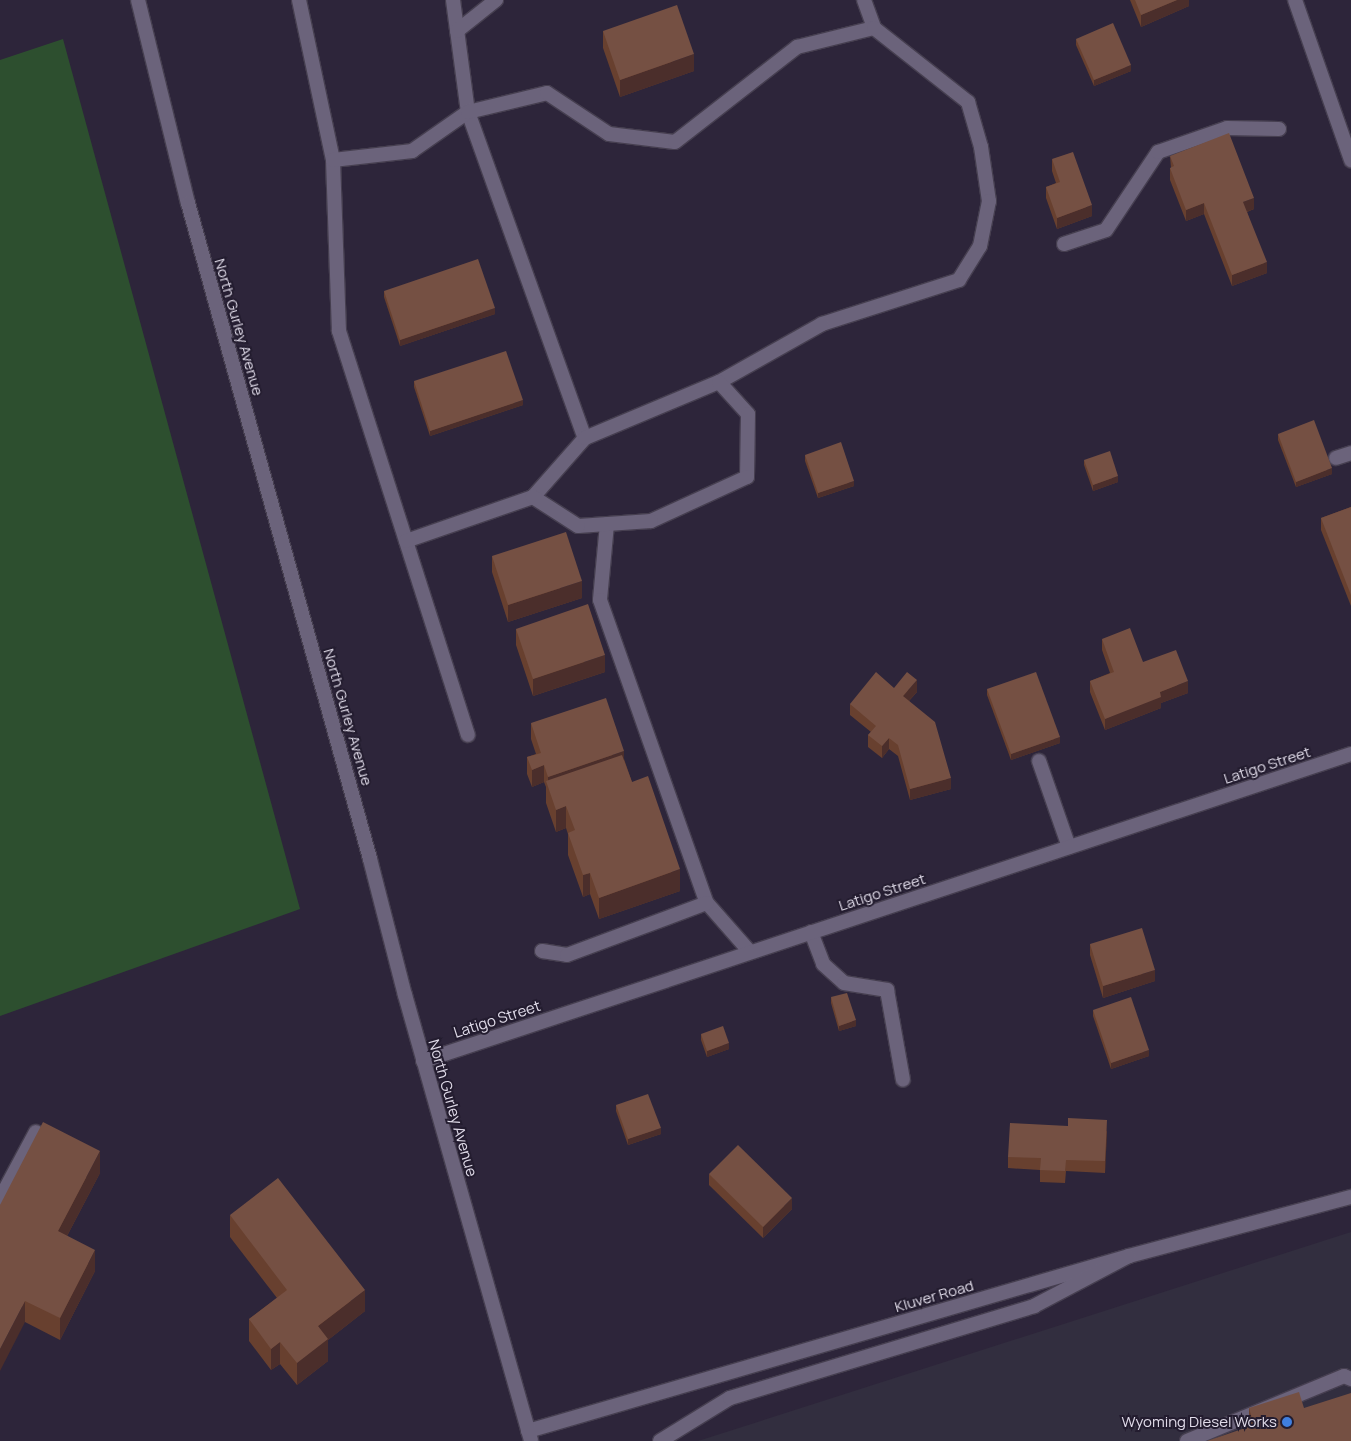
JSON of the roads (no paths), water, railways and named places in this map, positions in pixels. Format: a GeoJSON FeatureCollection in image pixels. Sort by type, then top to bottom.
{"type":"FeatureCollection","features":[{"type":"Feature","properties":{"kind":"street","name":"North Gurley Avenue"},"geometry":{"type":"LineString","coordinates":[[138,0],[188,203],[423,1061],[530,1436]]}},
{"type":"Feature","properties":{"kind":"street"},"geometry":{"type":"LineString","coordinates":[[299,0],[333,160],[339,331],[468,735]]}},
{"type":"Feature","properties":{"kind":"street"},"geometry":{"type":"LineString","coordinates":[[453,0],[468,112],[586,438]]}},
{"type":"Feature","properties":{"kind":"street"},"geometry":{"type":"LineString","coordinates":[[457,31],[496,0]]}},
{"type":"Feature","properties":{"kind":"street"},"geometry":{"type":"LineString","coordinates":[[406,541],[533,497],[586,438],[719,382],[822,324],[959,280],[980,246],[989,201],[981,147],[968,102],[874,28],[864,0]]}},
{"type":"Feature","properties":{"kind":"street"},"geometry":{"type":"LineString","coordinates":[[1295,0],[1351,160]]}},
{"type":"Feature","properties":{"kind":"street"},"geometry":{"type":"LineString","coordinates":[[333,160],[412,150],[468,112],[547,93],[609,134],[675,142],[797,47],[874,28]]}},
{"type":"Feature","properties":{"kind":"street"},"geometry":{"type":"LineString","coordinates":[[1064,244],[1106,230],[1158,152],[1227,128],[1279,129]]}},
{"type":"Feature","properties":{"kind":"street"},"geometry":{"type":"LineString","coordinates":[[533,497],[578,526],[651,521],[747,477],[748,414],[719,382]]}},
{"type":"Feature","properties":{"kind":"street"},"geometry":{"type":"LineString","coordinates":[[1336,458],[1351,453]]}},
{"type":"Feature","properties":{"kind":"street"},"geometry":{"type":"LineString","coordinates":[[607,524],[600,600],[707,904],[750,952]]}},
{"type":"Feature","properties":{"kind":"street","name":"Latigo Street"},"geometry":{"type":"LineString","coordinates":[[423,1061],[1351,754]]}},
{"type":"Feature","properties":{"kind":"street"},"geometry":{"type":"LineString","coordinates":[[1039,760],[1069,847]]}},
{"type":"Feature","properties":{"kind":"street"},"geometry":{"type":"LineString","coordinates":[[542,951],[567,955],[707,904]]}},
{"type":"Feature","properties":{"kind":"street"},"geometry":{"type":"LineString","coordinates":[[811,932],[823,964],[844,983],[887,990],[903,1080]]}},
{"type":"Feature","properties":{"kind":"street"},"geometry":{"type":"LineString","coordinates":[[0,1199],[36,1132]]}},
{"type":"Feature","properties":{"kind":"street","name":"Kluver Road"},"geometry":{"type":"LineString","coordinates":[[530,1436],[1129,1256],[1351,1197]]}},
{"type":"Feature","properties":{"kind":"street"},"geometry":{"type":"LineString","coordinates":[[660,1441],[730,1398],[1034,1306],[1129,1256]]}},
{"type":"Feature","properties":{"kind":"street"},"geometry":{"type":"LineString","coordinates":[[1187,1441],[1344,1376],[1351,1379]]}},
{"type":"Feature","properties":{"kind":"place","name":"Wyoming Diesel Works"},"geometry":{"type":"Point","coordinates":[1287,1422]}}]}
